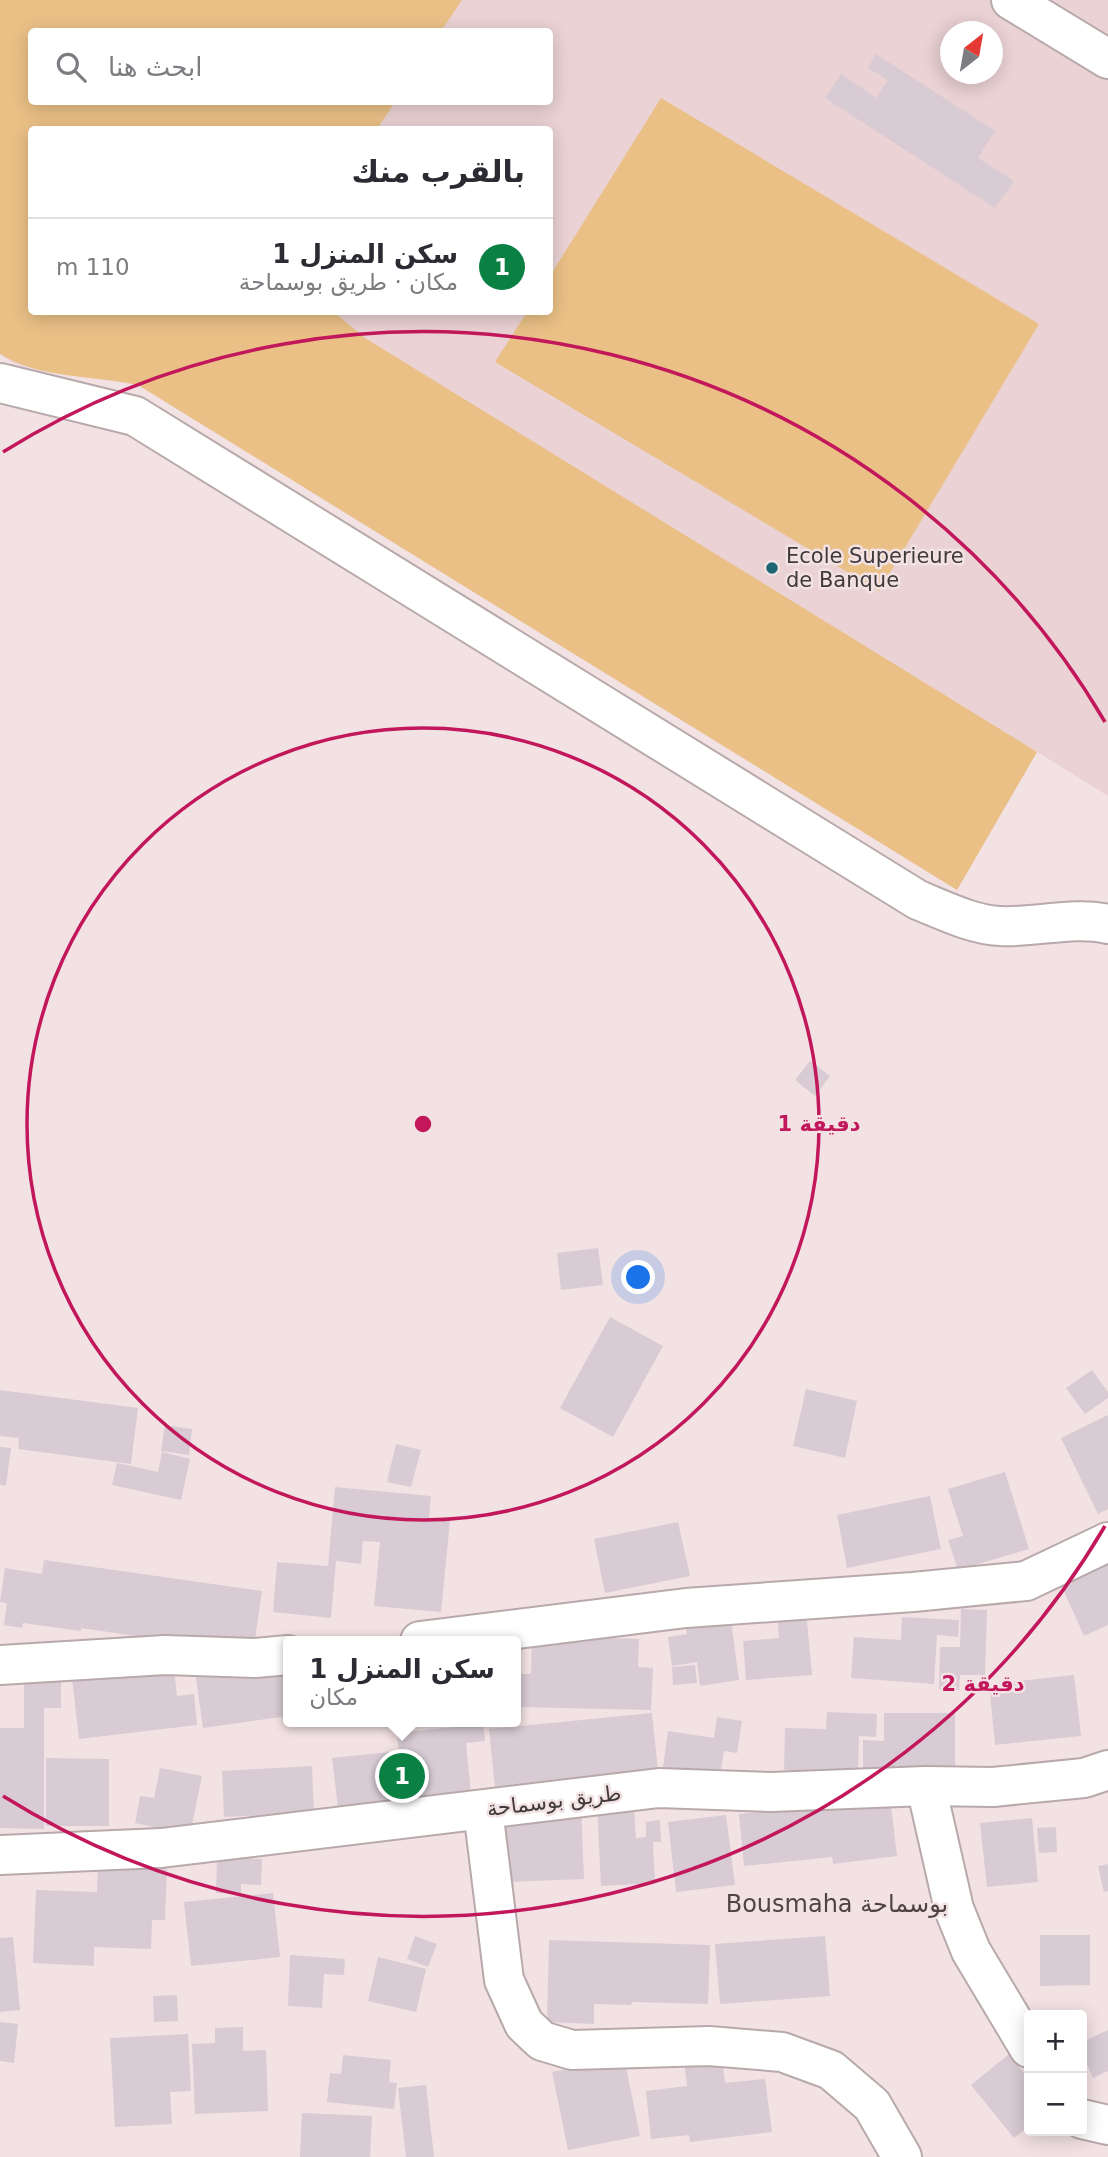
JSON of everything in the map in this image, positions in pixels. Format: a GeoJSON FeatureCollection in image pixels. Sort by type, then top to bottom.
{"type":"FeatureCollection","features":[{"type":"Feature","properties":{"kind":"street"},"geometry":{"type":"LineString","coordinates":[[1011,0],[1108,59]]}},
{"type":"Feature","properties":{"kind":"street"},"geometry":{"type":"LineString","coordinates":[[0,383],[135,416],[918,900],[961,917],[998,926],[1089,919],[1108,924]]}},
{"type":"Feature","properties":{"kind":"street"},"geometry":{"type":"LineString","coordinates":[[460,1636],[686,1608],[1026,1581],[1108,1542]]}},
{"type":"Feature","properties":{"kind":"street"},"geometry":{"type":"LineString","coordinates":[[0,1665],[166,1655],[255,1658],[283,1655]]}},
{"type":"Feature","properties":{"kind":"street","name":"طريق بوسماحة"},"geometry":{"type":"LineString","coordinates":[[0,1854],[161,1848],[659,1788],[771,1792],[926,1786],[993,1787],[1084,1778],[1108,1770]]}},
{"type":"Feature","properties":{"kind":"street"},"geometry":{"type":"LineString","coordinates":[[926,1786],[954,1909],[971,1951],[1024,2040]]}},
{"type":"Feature","properties":{"kind":"street"},"geometry":{"type":"LineString","coordinates":[[483,1810],[504,1980],[524,2024],[542,2041],[572,2050],[709,2046],[782,2052],[831,2070],[872,2105],[902,2157]]}},
{"type":"Feature","properties":{"kind":"street"},"geometry":{"type":"LineString","coordinates":[[1087,2120],[1108,2125]]}},
{"type":"Feature","properties":{"kind":"shaded area","name":"Ecole Superieure de Banque"},"geometry":{"type":"Polygon","coordinates":[[[0,0],[1108,0],[1108,796],[1037,752],[957,890],[138,385],[42,371],[13,363],[0,354],[0,0]]]}},
{"type":"Feature","properties":{"kind":"shaded area"},"geometry":{"type":"Polygon","coordinates":[[[0,0],[462,0],[443,28],[28,28],[28,105],[393,105],[379,126],[28,126],[28,315],[338,315],[365,338],[1037,752],[957,890],[138,385],[49,372],[32,368],[0,354],[0,0]]]}},
{"type":"Feature","properties":{"kind":"shaded area"},"geometry":{"type":"Polygon","coordinates":[[[661,98],[1039,324],[879,591],[495,362],[525,315],[553,315],[553,271],[661,98]]]}},
{"type":"Feature","properties":{"kind":"building"},"geometry":{"type":"Polygon","coordinates":[[[876,54],[995,131],[978,158],[1014,181],[995,208],[825,98],[841,74],[876,98],[888,80],[868,68],[876,54]]]}},
{"type":"Feature","properties":{"kind":"building"},"geometry":{"type":"Polygon","coordinates":[[[810,1061],[830,1076],[815,1096],[795,1080],[810,1061]]]}},
{"type":"Feature","properties":{"kind":"building"},"geometry":{"type":"Polygon","coordinates":[[[598,1248],[603,1285],[561,1290],[557,1253],[598,1248]]]}},
{"type":"Feature","properties":{"kind":"building"},"geometry":{"type":"Polygon","coordinates":[[[610,1317],[663,1346],[613,1437],[560,1408],[610,1317]]]}},
{"type":"Feature","properties":{"kind":"building"},"geometry":{"type":"Polygon","coordinates":[[[1092,1370],[1108,1392],[1108,1398],[1085,1414],[1066,1388],[1092,1370]]]}},
{"type":"Feature","properties":{"kind":"building"},"geometry":{"type":"Polygon","coordinates":[[[806,1389],[857,1401],[845,1458],[793,1446],[806,1389]]]}},
{"type":"Feature","properties":{"kind":"building"},"geometry":{"type":"Polygon","coordinates":[[[0,1390],[138,1408],[131,1464],[18,1449],[19,1438],[0,1436],[0,1390]]]}},
{"type":"Feature","properties":{"kind":"building"},"geometry":{"type":"Polygon","coordinates":[[[1108,1415],[1108,1509],[1098,1514],[1061,1438],[1108,1415]]]}},
{"type":"Feature","properties":{"kind":"building"},"geometry":{"type":"Polygon","coordinates":[[[165,1425],[192,1429],[189,1455],[161,1451],[165,1425]]]}},
{"type":"Feature","properties":{"kind":"building"},"geometry":{"type":"Polygon","coordinates":[[[396,1444],[421,1450],[411,1487],[387,1482],[396,1444]]]}},
{"type":"Feature","properties":{"kind":"building"},"geometry":{"type":"Polygon","coordinates":[[[0,1447],[11,1448],[6,1486],[0,1485],[0,1447]]]}},
{"type":"Feature","properties":{"kind":"building"},"geometry":{"type":"Polygon","coordinates":[[[162,1452],[190,1459],[181,1500],[112,1485],[117,1463],[158,1472],[162,1452]]]}},
{"type":"Feature","properties":{"kind":"building"},"geometry":{"type":"Polygon","coordinates":[[[1005,1472],[1029,1549],[958,1570],[948,1540],[963,1536],[948,1489],[1005,1472]]]}},
{"type":"Feature","properties":{"kind":"building"},"geometry":{"type":"Polygon","coordinates":[[[335,1487],[431,1496],[429,1519],[450,1521],[441,1612],[374,1606],[380,1542],[363,1541],[361,1564],[336,1561],[331,1618],[273,1612],[277,1562],[328,1566],[335,1487]]]}},
{"type":"Feature","properties":{"kind":"building"},"geometry":{"type":"Polygon","coordinates":[[[930,1496],[941,1549],[847,1568],[837,1515],[930,1496]]]}},
{"type":"Feature","properties":{"kind":"building"},"geometry":{"type":"Polygon","coordinates":[[[678,1522],[690,1576],[605,1593],[594,1539],[678,1522]]]}},
{"type":"Feature","properties":{"kind":"building"},"geometry":{"type":"Polygon","coordinates":[[[1108,1547],[1108,1625],[1084,1636],[1055,1571],[1108,1547]]]}},
{"type":"Feature","properties":{"kind":"building"},"geometry":{"type":"Polygon","coordinates":[[[44,1560],[262,1591],[253,1653],[81,1628],[81,1631],[23,1623],[22,1628],[4,1625],[7,1603],[0,1602],[5,1568],[42,1574],[44,1560]]]}},
{"type":"Feature","properties":{"kind":"building"},"geometry":{"type":"Polygon","coordinates":[[[961,1609],[987,1610],[985,1675],[960,1675],[959,1690],[939,1689],[940,1647],[960,1647],[961,1609]]]}},
{"type":"Feature","properties":{"kind":"building"},"geometry":{"type":"Polygon","coordinates":[[[806,1611],[812,1675],[746,1680],[743,1641],[779,1638],[777,1613],[806,1611]]]}},
{"type":"Feature","properties":{"kind":"building"},"geometry":{"type":"Polygon","coordinates":[[[730,1613],[739,1680],[700,1686],[697,1662],[672,1666],[668,1637],[687,1634],[685,1619],[730,1613]]]}},
{"type":"Feature","properties":{"kind":"building"},"geometry":{"type":"Polygon","coordinates":[[[902,1617],[959,1620],[958,1637],[937,1635],[934,1684],[851,1678],[854,1637],[901,1640],[902,1617]]]}},
{"type":"Feature","properties":{"kind":"building"},"geometry":{"type":"Polygon","coordinates":[[[532,1635],[639,1639],[638,1667],[653,1668],[651,1710],[521,1707],[521,1674],[531,1674],[532,1635]]]}},
{"type":"Feature","properties":{"kind":"building"},"geometry":{"type":"Polygon","coordinates":[[[283,1659],[283,1717],[203,1728],[195,1671],[283,1659]]]}},
{"type":"Feature","properties":{"kind":"building"},"geometry":{"type":"Polygon","coordinates":[[[695,1665],[697,1683],[673,1685],[672,1667],[695,1665]]]}},
{"type":"Feature","properties":{"kind":"building"},"geometry":{"type":"Polygon","coordinates":[[[174,1667],[177,1696],[194,1694],[197,1725],[79,1739],[72,1678],[174,1667]]]}},
{"type":"Feature","properties":{"kind":"building"},"geometry":{"type":"Polygon","coordinates":[[[1074,1675],[1081,1736],[995,1745],[989,1684],[1074,1675]]]}},
{"type":"Feature","properties":{"kind":"building"},"geometry":{"type":"Polygon","coordinates":[[[24,1682],[61,1682],[61,1708],[44,1708],[44,1829],[0,1828],[0,1728],[24,1728],[24,1682]]]}},
{"type":"Feature","properties":{"kind":"building"},"geometry":{"type":"Polygon","coordinates":[[[827,1712],[877,1714],[876,1737],[859,1736],[858,1773],[784,1770],[785,1728],[826,1729],[827,1712]]]}},
{"type":"Feature","properties":{"kind":"building"},"geometry":{"type":"Polygon","coordinates":[[[652,1713],[658,1771],[495,1787],[489,1729],[652,1713]]]}},
{"type":"Feature","properties":{"kind":"building"},"geometry":{"type":"Polygon","coordinates":[[[884,1713],[955,1713],[955,1769],[863,1768],[863,1740],[884,1741],[884,1713]]]}},
{"type":"Feature","properties":{"kind":"building"},"geometry":{"type":"Polygon","coordinates":[[[717,1717],[742,1721],[737,1753],[724,1751],[719,1782],[662,1774],[668,1731],[714,1738],[717,1717]]]}},
{"type":"Feature","properties":{"kind":"building"},"geometry":{"type":"Polygon","coordinates":[[[483,1727],[485,1741],[466,1743],[471,1794],[338,1808],[332,1758],[399,1751],[397,1733],[483,1727]]]}},
{"type":"Feature","properties":{"kind":"building"},"geometry":{"type":"Polygon","coordinates":[[[46,1758],[109,1759],[109,1826],[46,1826],[46,1758]]]}},
{"type":"Feature","properties":{"kind":"building"},"geometry":{"type":"Polygon","coordinates":[[[312,1766],[314,1813],[224,1817],[222,1771],[312,1766]]]}},
{"type":"Feature","properties":{"kind":"building"},"geometry":{"type":"Polygon","coordinates":[[[160,1768],[202,1776],[190,1835],[135,1823],[140,1796],[154,1798],[160,1768]]]}},
{"type":"Feature","properties":{"kind":"building"},"geometry":{"type":"Polygon","coordinates":[[[889,1789],[897,1856],[833,1864],[832,1857],[744,1866],[739,1814],[826,1805],[889,1789]]]}},
{"type":"Feature","properties":{"kind":"building"},"geometry":{"type":"Polygon","coordinates":[[[581,1802],[584,1879],[506,1882],[503,1805],[581,1802]]]}},
{"type":"Feature","properties":{"kind":"building"},"geometry":{"type":"Polygon","coordinates":[[[658,1802],[658,1808],[634,1809],[636,1838],[646,1837],[646,1822],[660,1820],[661,1842],[653,1842],[655,1883],[601,1886],[597,1805],[658,1802]]]}},
{"type":"Feature","properties":{"kind":"building"},"geometry":{"type":"Polygon","coordinates":[[[726,1815],[735,1885],[676,1892],[668,1822],[726,1815]]]}},
{"type":"Feature","properties":{"kind":"building"},"geometry":{"type":"Polygon","coordinates":[[[1032,1818],[1038,1882],[987,1887],[980,1823],[1032,1818]]]}},
{"type":"Feature","properties":{"kind":"building"},"geometry":{"type":"Polygon","coordinates":[[[1056,1827],[1057,1852],[1039,1853],[1037,1828],[1056,1827]]]}},
{"type":"Feature","properties":{"kind":"building"},"geometry":{"type":"Polygon","coordinates":[[[217,1858],[262,1859],[261,1885],[241,1884],[241,1894],[216,1893],[217,1858]]]}},
{"type":"Feature","properties":{"kind":"building"},"geometry":{"type":"Polygon","coordinates":[[[98,1864],[167,1867],[165,1920],[152,1920],[151,1949],[94,1947],[94,1966],[33,1963],[36,1890],[97,1892],[98,1864]]]}},
{"type":"Feature","properties":{"kind":"building"},"geometry":{"type":"Polygon","coordinates":[[[1108,1864],[1108,1891],[1104,1892],[1098,1866],[1108,1864]]]}},
{"type":"Feature","properties":{"kind":"building"},"geometry":{"type":"Polygon","coordinates":[[[273,1893],[280,1957],[191,1966],[184,1902],[273,1893]]]}},
{"type":"Feature","properties":{"kind":"building"},"geometry":{"type":"Polygon","coordinates":[[[1040,1935],[1090,1935],[1090,1985],[1040,1986],[1040,1935]]]}},
{"type":"Feature","properties":{"kind":"building"},"geometry":{"type":"Polygon","coordinates":[[[415,1936],[437,1944],[428,1967],[407,1959],[415,1936]]]}},
{"type":"Feature","properties":{"kind":"building"},"geometry":{"type":"Polygon","coordinates":[[[825,1936],[830,1996],[720,2004],[715,1944],[825,1936]]]}},
{"type":"Feature","properties":{"kind":"building"},"geometry":{"type":"Polygon","coordinates":[[[13,1937],[20,2010],[0,2012],[0,1938],[13,1937]]]}},
{"type":"Feature","properties":{"kind":"building"},"geometry":{"type":"Polygon","coordinates":[[[549,1940],[710,1945],[708,2004],[594,2004],[594,2024],[547,2022],[549,1940]]]}},
{"type":"Feature","properties":{"kind":"building"},"geometry":{"type":"Polygon","coordinates":[[[290,1955],[345,1959],[344,1975],[324,1974],[322,2008],[288,2006],[290,1955]]]}},
{"type":"Feature","properties":{"kind":"building"},"geometry":{"type":"Polygon","coordinates":[[[378,1957],[426,1969],[416,2012],[368,2001],[378,1957]]]}},
{"type":"Feature","properties":{"kind":"building"},"geometry":{"type":"Polygon","coordinates":[[[177,1995],[178,2021],[154,2022],[153,1996],[177,1995]]]}},
{"type":"Feature","properties":{"kind":"building"},"geometry":{"type":"Polygon","coordinates":[[[0,2022],[18,2024],[14,2063],[0,2061],[0,2022]]]}},
{"type":"Feature","properties":{"kind":"building"},"geometry":{"type":"Polygon","coordinates":[[[243,2027],[243,2051],[266,2050],[268,2111],[195,2114],[192,2044],[215,2043],[215,2028],[243,2027]]]}},
{"type":"Feature","properties":{"kind":"building"},"geometry":{"type":"Polygon","coordinates":[[[1108,2030],[1108,2071],[1093,2078],[1087,2064],[1087,2040],[1108,2030]]]}},
{"type":"Feature","properties":{"kind":"building"},"geometry":{"type":"Polygon","coordinates":[[[188,2034],[191,2091],[170,2092],[172,2124],[115,2127],[110,2038],[188,2034]]]}},
{"type":"Feature","properties":{"kind":"building"},"geometry":{"type":"Polygon","coordinates":[[[1009,2054],[1024,2074],[1024,2130],[1014,2138],[971,2085],[1009,2054]]]}},
{"type":"Feature","properties":{"kind":"building"},"geometry":{"type":"Polygon","coordinates":[[[343,2055],[391,2060],[389,2082],[397,2083],[394,2109],[327,2102],[330,2073],[341,2074],[343,2055]]]}},
{"type":"Feature","properties":{"kind":"building"},"geometry":{"type":"Polygon","coordinates":[[[624,2057],[640,2136],[568,2150],[552,2072],[624,2057]]]}},
{"type":"Feature","properties":{"kind":"building"},"geometry":{"type":"Polygon","coordinates":[[[722,2057],[725,2083],[765,2079],[772,2132],[690,2142],[689,2135],[651,2139],[646,2091],[687,2086],[684,2061],[722,2057]]]}},
{"type":"Feature","properties":{"kind":"building"},"geometry":{"type":"Polygon","coordinates":[[[426,2085],[434,2157],[406,2157],[398,2088],[426,2085]]]}},
{"type":"Feature","properties":{"kind":"building"},"geometry":{"type":"Polygon","coordinates":[[[302,2113],[372,2116],[370,2157],[300,2157],[302,2113]]]}},
{"type":"Feature","properties":{"kind":"place","name":"Ecole Superieure de Banque"},"geometry":{"type":"Point","coordinates":[772,568]}},
{"type":"Feature","properties":{"kind":"place","name":"سكن المنزل 1"},"geometry":{"type":"Point","coordinates":[402,1776]}},
{"type":"Feature","properties":{"kind":"district","name":"Bousmaha بوسماحة"},"geometry":{"type":"Point","coordinates":[837,1904]}}]}
